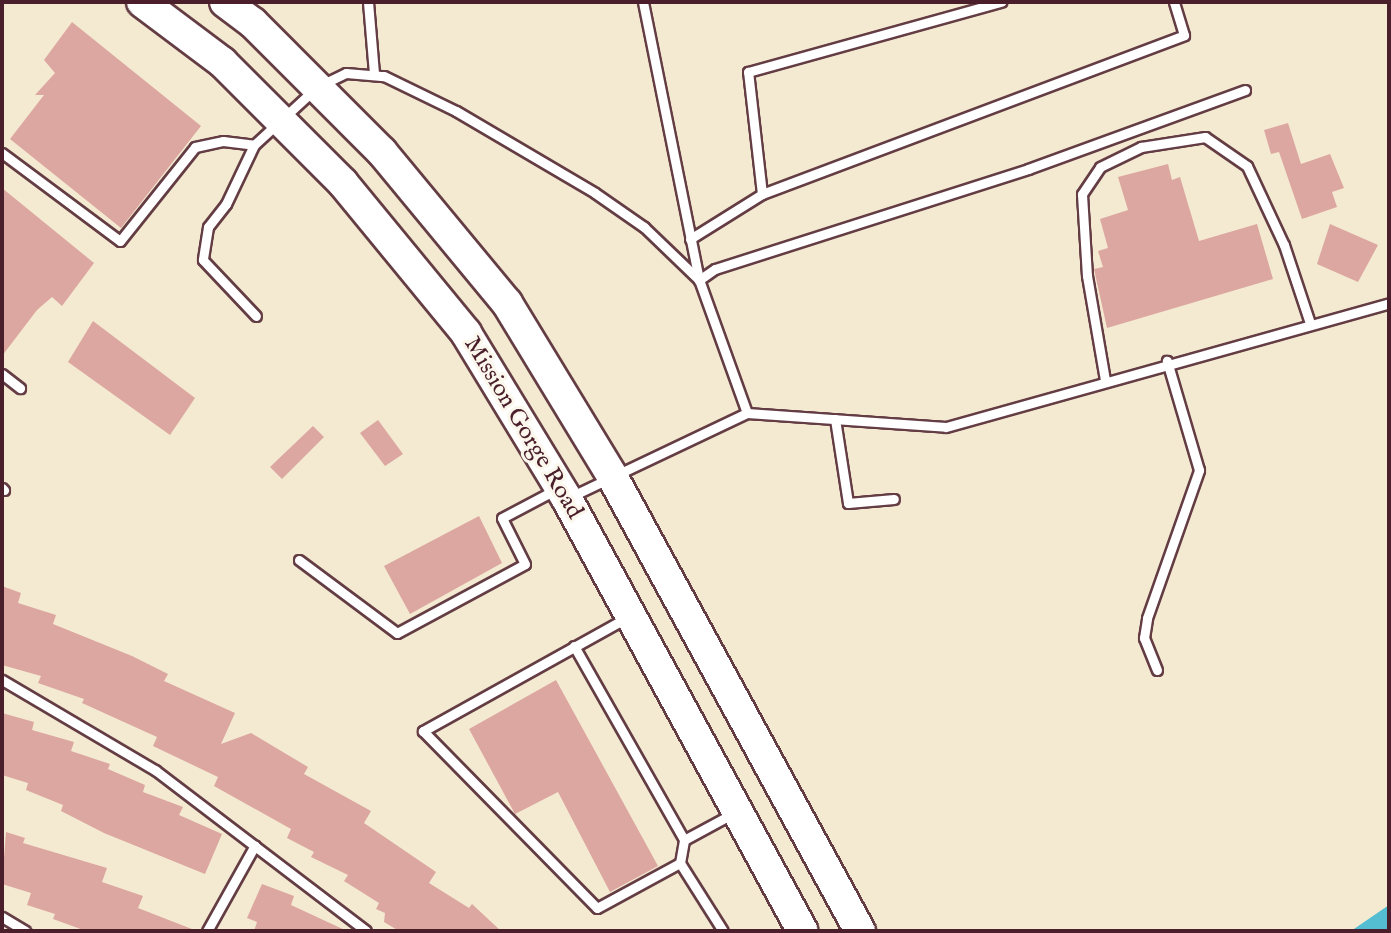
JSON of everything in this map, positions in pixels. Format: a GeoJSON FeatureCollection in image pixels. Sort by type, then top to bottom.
{"type":"FeatureCollection","features":[{"type":"Feature","properties":{"kind":"main road","name":"Mission Gorge Road"},"geometry":{"type":"LineString","coordinates":[[142,2],[222,62],[343,183],[466,333],[563,493],[803,931]]}},
{"type":"Feature","properties":{"kind":"main road"},"geometry":{"type":"LineString","coordinates":[[225,2],[382,152],[507,303],[612,476],[860,931]]}},
{"type":"Feature","properties":{"kind":"lane"},"geometry":{"type":"LineString","coordinates":[[368,2],[374,74]]}},
{"type":"Feature","properties":{"kind":"lane"},"geometry":{"type":"LineString","coordinates":[[643,2],[699,280],[747,413]]}},
{"type":"Feature","properties":{"kind":"lane"},"geometry":{"type":"LineString","coordinates":[[762,194],[748,72],[1001,2]]}},
{"type":"Feature","properties":{"kind":"lane"},"geometry":{"type":"LineString","coordinates":[[690,239],[762,194],[1184,35],[1174,2]]}},
{"type":"Feature","properties":{"kind":"lane"},"geometry":{"type":"LineString","coordinates":[[256,316],[203,260],[208,227],[226,204],[254,145],[317,87],[346,73],[374,74],[456,111],[595,193],[644,227],[699,280]]}},
{"type":"Feature","properties":{"kind":"lane"},"geometry":{"type":"LineString","coordinates":[[699,280],[715,269],[1028,169],[1245,90]]}},
{"type":"Feature","properties":{"kind":"lane"},"geometry":{"type":"LineString","coordinates":[[1105,380],[1087,276],[1082,194],[1100,167],[1141,147],[1205,137],[1247,166],[1284,245],[1310,323]]}},
{"type":"Feature","properties":{"kind":"lane"},"geometry":{"type":"LineString","coordinates":[[2,153],[120,241],[195,147],[223,141],[254,145]]}},
{"type":"Feature","properties":{"kind":"lane"},"geometry":{"type":"LineString","coordinates":[[299,560],[397,633],[525,564],[502,518],[612,476],[747,413],[946,427],[1167,361],[1389,303]]}},
{"type":"Feature","properties":{"kind":"lane"},"geometry":{"type":"LineString","coordinates":[[1157,670],[1144,638],[1147,618],[1199,470],[1167,361]]}},
{"type":"Feature","properties":{"kind":"lane"},"geometry":{"type":"LineString","coordinates":[[2,374],[20,388]]}},
{"type":"Feature","properties":{"kind":"lane"},"geometry":{"type":"LineString","coordinates":[[835,419],[848,503],[894,499]]}},
{"type":"Feature","properties":{"kind":"lane"},"geometry":{"type":"LineString","coordinates":[[631,615],[423,731],[597,908],[680,863]]}},
{"type":"Feature","properties":{"kind":"lane"},"geometry":{"type":"LineString","coordinates":[[574,646],[684,840],[680,863],[723,931]]}},
{"type":"Feature","properties":{"kind":"lane"},"geometry":{"type":"LineString","coordinates":[[2,680],[155,770],[366,931]]}},
{"type":"Feature","properties":{"kind":"lane"},"geometry":{"type":"LineString","coordinates":[[684,840],[738,811]]}},
{"type":"Feature","properties":{"kind":"lane"},"geometry":{"type":"LineString","coordinates":[[207,931],[255,845]]}},
{"type":"Feature","properties":{"kind":"lane"},"geometry":{"type":"LineString","coordinates":[[2,917],[25,931]]}},
{"type":"Feature","properties":{"kind":"water"},"geometry":{"type":"Polygon","coordinates":[[[1389,905],[1389,931],[1351,931],[1389,905]]]}},
{"type":"Feature","properties":{"kind":"building"},"geometry":{"type":"Polygon","coordinates":[[[72,22],[201,126],[121,228],[10,139],[44,95],[35,95],[55,73],[44,60],[72,22]]]}},
{"type":"Feature","properties":{"kind":"building"},"geometry":{"type":"Polygon","coordinates":[[[1288,123],[1301,164],[1330,154],[1344,188],[1332,192],[1337,207],[1302,219],[1279,152],[1271,154],[1264,130],[1288,123]]]}},
{"type":"Feature","properties":{"kind":"building"},"geometry":{"type":"Polygon","coordinates":[[[1168,164],[1172,180],[1180,177],[1199,241],[1257,224],[1273,279],[1107,328],[1094,269],[1103,267],[1098,251],[1108,248],[1100,219],[1128,210],[1118,177],[1168,164]]]}},
{"type":"Feature","properties":{"kind":"building"},"geometry":{"type":"Polygon","coordinates":[[[2,188],[94,263],[62,306],[52,297],[37,310],[2,356],[2,188]]]}},
{"type":"Feature","properties":{"kind":"building"},"geometry":{"type":"Polygon","coordinates":[[[1330,224],[1378,245],[1358,282],[1317,264],[1330,224]]]}},
{"type":"Feature","properties":{"kind":"building"},"geometry":{"type":"Polygon","coordinates":[[[93,321],[195,398],[170,435],[68,362],[93,321]]]}},
{"type":"Feature","properties":{"kind":"building"},"geometry":{"type":"Polygon","coordinates":[[[378,420],[403,454],[385,466],[360,433],[378,420]]]}},
{"type":"Feature","properties":{"kind":"building"},"geometry":{"type":"Polygon","coordinates":[[[313,426],[324,437],[282,479],[270,467],[313,426]]]}},
{"type":"Feature","properties":{"kind":"building"},"geometry":{"type":"Polygon","coordinates":[[[479,516],[502,563],[410,614],[384,566],[479,516]]]}},
{"type":"Feature","properties":{"kind":"building"},"geometry":{"type":"Polygon","coordinates":[[[2,586],[21,593],[18,603],[56,615],[53,624],[132,656],[168,674],[164,681],[235,713],[221,744],[251,733],[308,767],[304,774],[371,811],[364,823],[436,872],[429,883],[469,908],[472,904],[501,931],[399,931],[384,922],[385,913],[376,909],[379,903],[344,881],[348,875],[311,857],[314,852],[287,838],[291,829],[214,786],[218,777],[153,746],[157,737],[82,703],[84,699],[38,683],[41,676],[2,665],[2,586]]]}},
{"type":"Feature","properties":{"kind":"building"},"geometry":{"type":"Polygon","coordinates":[[[556,680],[658,866],[610,892],[558,792],[515,814],[469,729],[556,680]]]}},
{"type":"Feature","properties":{"kind":"building"},"geometry":{"type":"Polygon","coordinates":[[[2,713],[34,722],[32,730],[74,742],[71,751],[110,764],[108,769],[145,785],[143,792],[183,807],[179,815],[222,834],[205,874],[104,833],[61,811],[63,805],[26,790],[28,783],[2,775],[2,713]]]}},
{"type":"Feature","properties":{"kind":"building"},"geometry":{"type":"Polygon","coordinates":[[[6,832],[25,838],[23,843],[107,868],[102,882],[143,896],[138,908],[197,931],[86,931],[53,919],[55,914],[27,905],[31,893],[2,884],[6,832]]]}},
{"type":"Feature","properties":{"kind":"building"},"geometry":{"type":"Polygon","coordinates":[[[262,884],[294,896],[291,905],[347,931],[254,931],[257,922],[247,918],[262,884]]]}}]}
